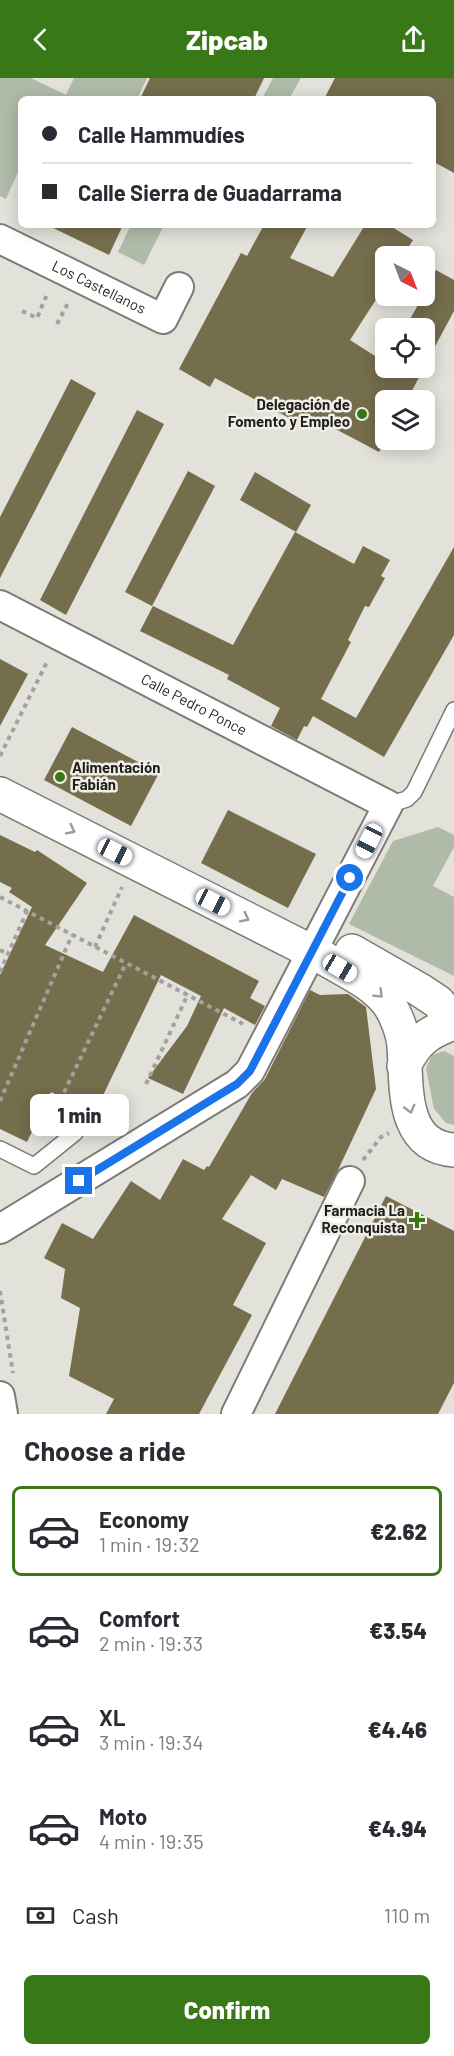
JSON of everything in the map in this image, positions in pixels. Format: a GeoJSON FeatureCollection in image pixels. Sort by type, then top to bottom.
{"type":"FeatureCollection","features":[{"type":"Feature","properties":{"kind":"main road"},"geometry":{"type":"LineString","coordinates":[[0,770],[317,943],[372,987],[388,1003],[398,1022],[404,1044],[406,1091],[419,1133],[443,1147],[445,1161],[454,1169]]}},
{"type":"Feature","properties":{"kind":"main road"},"geometry":{"type":"LineString","coordinates":[[0,794],[134,862],[420,990],[450,1013],[412,1049],[404,1066]]}},
{"type":"Feature","properties":{"kind":"street","name":"Los Castellanos"},"geometry":{"type":"LineString","coordinates":[[0,239],[163,319],[179,287]]}},
{"type":"Feature","properties":{"kind":"street","name":"Calle Pedro Ponce"},"geometry":{"type":"LineString","coordinates":[[0,605],[388,805]]}},
{"type":"Feature","properties":{"kind":"street"},"geometry":{"type":"LineString","coordinates":[[0,1229],[237,1084],[250,1071],[388,805]]}},
{"type":"Feature","properties":{"kind":"street"},"geometry":{"type":"LineString","coordinates":[[236,1414],[350,1181]]}},
{"type":"Feature","properties":{"kind":"street"},"geometry":{"type":"LineString","coordinates":[[3,1414],[7,1388]]}},
{"type":"Feature","properties":{"kind":"lane"},"geometry":{"type":"LineString","coordinates":[[388,805],[407,799],[414,792],[454,710]]}},
{"type":"Feature","properties":{"kind":"lane"},"geometry":{"type":"LineString","coordinates":[[0,1149],[34,1166],[75,1133]]}},
{"type":"Feature","properties":{"kind":"path"},"geometry":{"type":"LineString","coordinates":[[22,311],[37,318],[43,303]]}},
{"type":"Feature","properties":{"kind":"path"},"geometry":{"type":"LineString","coordinates":[[57,324],[64,311]]}},
{"type":"Feature","properties":{"kind":"path"},"geometry":{"type":"LineString","coordinates":[[0,756],[60,636]]}},
{"type":"Feature","properties":{"kind":"path"},"geometry":{"type":"LineString","coordinates":[[95,947],[134,862]]}},
{"type":"Feature","properties":{"kind":"path"},"geometry":{"type":"LineString","coordinates":[[0,897],[268,1037]]}},
{"type":"Feature","properties":{"kind":"path"},"geometry":{"type":"LineString","coordinates":[[0,972],[27,911]]}},
{"type":"Feature","properties":{"kind":"path"},"geometry":{"type":"LineString","coordinates":[[0,1101],[72,935]]}},
{"type":"Feature","properties":{"kind":"path"},"geometry":{"type":"LineString","coordinates":[[0,950],[8,954]]}},
{"type":"Feature","properties":{"kind":"path"},"geometry":{"type":"LineString","coordinates":[[75,1133],[58,1105],[126,963]]}},
{"type":"Feature","properties":{"kind":"path"},"geometry":{"type":"LineString","coordinates":[[146,1084],[188,994]]}},
{"type":"Feature","properties":{"kind":"path"},"geometry":{"type":"LineString","coordinates":[[350,1181],[367,1152],[381,1137],[413,1119]]}},
{"type":"Feature","properties":{"kind":"path"},"geometry":{"type":"LineString","coordinates":[[0,1291],[7,1388]]}},
{"type":"Feature","properties":{"kind":"green space"},"geometry":{"type":"Polygon","coordinates":[[[0,78],[31,78],[66,95],[74,78],[147,78],[138,96],[18,96],[18,172],[6,199],[0,196],[0,78]]]}},
{"type":"Feature","properties":{"kind":"green space"},"geometry":{"type":"Polygon","coordinates":[[[273,78],[301,78],[291,96],[264,96],[273,78]]]}},
{"type":"Feature","properties":{"kind":"green space"},"geometry":{"type":"Polygon","coordinates":[[[130,228],[162,228],[144,265],[118,252],[130,228]]]}},
{"type":"Feature","properties":{"kind":"green space"},"geometry":{"type":"Polygon","coordinates":[[[438,827],[454,835],[454,847],[433,886],[454,897],[454,976],[349,924],[393,841],[438,827]]]}},
{"type":"Feature","properties":{"kind":"green space"},"geometry":{"type":"Polygon","coordinates":[[[444,1051],[454,1056],[454,1125],[446,1123],[434,1109],[426,1068],[432,1055],[444,1051]]]}},
{"type":"Feature","properties":{"kind":"building"},"geometry":{"type":"Polygon","coordinates":[[[150,78],[264,78],[255,96],[141,96],[150,78]]]}},
{"type":"Feature","properties":{"kind":"building"},"geometry":{"type":"Polygon","coordinates":[[[335,78],[454,78],[454,173],[436,163],[436,96],[326,96],[335,78]]]}},
{"type":"Feature","properties":{"kind":"building"},"geometry":{"type":"Polygon","coordinates":[[[53,228],[122,228],[109,255],[53,228]]]}},
{"type":"Feature","properties":{"kind":"building"},"geometry":{"type":"Polygon","coordinates":[[[262,228],[306,228],[290,258],[333,277],[363,228],[394,228],[413,240],[409,246],[375,246],[375,301],[350,340],[375,356],[375,378],[419,378],[412,390],[375,390],[375,450],[309,415],[304,426],[215,378],[210,387],[179,369],[241,253],[247,256],[262,228]]]}},
{"type":"Feature","properties":{"kind":"building"},"geometry":{"type":"Polygon","coordinates":[[[436,270],[454,280],[454,311],[435,346],[435,318],[411,318],[417,306],[435,306],[436,270]]]}},
{"type":"Feature","properties":{"kind":"building"},"geometry":{"type":"Polygon","coordinates":[[[71,379],[96,393],[0,578],[0,517],[71,379]]]}},
{"type":"Feature","properties":{"kind":"building"},"geometry":{"type":"Polygon","coordinates":[[[137,410],[164,424],[66,615],[40,600],[137,410]]]}},
{"type":"Feature","properties":{"kind":"building"},"geometry":{"type":"Polygon","coordinates":[[[188,471],[215,486],[152,606],[125,592],[188,471]]]}},
{"type":"Feature","properties":{"kind":"building"},"geometry":{"type":"Polygon","coordinates":[[[255,472],[311,505],[296,532],[240,500],[255,472]]]}},
{"type":"Feature","properties":{"kind":"building"},"geometry":{"type":"Polygon","coordinates":[[[295,532],[354,564],[363,546],[390,560],[381,576],[385,578],[369,607],[365,606],[348,640],[351,642],[321,699],[356,718],[454,547],[454,635],[384,757],[313,716],[307,727],[304,726],[297,740],[271,726],[280,708],[227,679],[229,675],[140,631],[153,606],[233,645],[295,532]]]}},
{"type":"Feature","properties":{"kind":"building"},"geometry":{"type":"Polygon","coordinates":[[[0,659],[28,674],[0,726],[0,659]]]}},
{"type":"Feature","properties":{"kind":"building"},"geometry":{"type":"Polygon","coordinates":[[[72,727],[159,773],[131,826],[44,780],[72,727]]]}},
{"type":"Feature","properties":{"kind":"building"},"geometry":{"type":"Polygon","coordinates":[[[228,810],[316,854],[288,908],[201,863],[228,810]]]}},
{"type":"Feature","properties":{"kind":"building"},"geometry":{"type":"Polygon","coordinates":[[[0,835],[35,852],[37,850],[87,883],[45,945],[103,972],[134,915],[259,981],[250,998],[265,1006],[255,1025],[224,1008],[183,1094],[148,1078],[187,1026],[201,996],[161,975],[95,1112],[51,1092],[27,1142],[0,1129],[0,975],[32,907],[9,892],[12,888],[0,882],[0,835]]]}},
{"type":"Feature","properties":{"kind":"building"},"geometry":{"type":"Polygon","coordinates":[[[310,990],[320,995],[348,994],[366,1007],[376,1089],[338,1170],[324,1197],[282,1179],[276,1190],[251,1175],[222,1219],[266,1243],[233,1305],[252,1315],[199,1414],[106,1414],[114,1399],[69,1376],[80,1308],[61,1298],[65,1269],[44,1258],[62,1223],[93,1239],[131,1181],[160,1200],[183,1159],[204,1170],[207,1166],[209,1167],[252,1093],[265,1079],[310,990]]]}},
{"type":"Feature","properties":{"kind":"building"},"geometry":{"type":"Polygon","coordinates":[[[386,1196],[454,1231],[454,1383],[438,1414],[275,1414],[386,1196]]]}},
{"type":"Feature","properties":{"kind":"place","name":"Delegación de Fomento y Empleo"},"geometry":{"type":"Point","coordinates":[362,414]}},
{"type":"Feature","properties":{"kind":"place","name":"Alimentación Fabián"},"geometry":{"type":"Point","coordinates":[60,777]}},
{"type":"Feature","properties":{"kind":"place","name":"Farmacia La Reconquista"},"geometry":{"type":"Point","coordinates":[417,1220]}},
{"type":"Feature","properties":{"kind":"route"},"geometry":{"type":"LineString","coordinates":[[79,1181],[237,1084],[250,1071],[350,878]]}}]}
